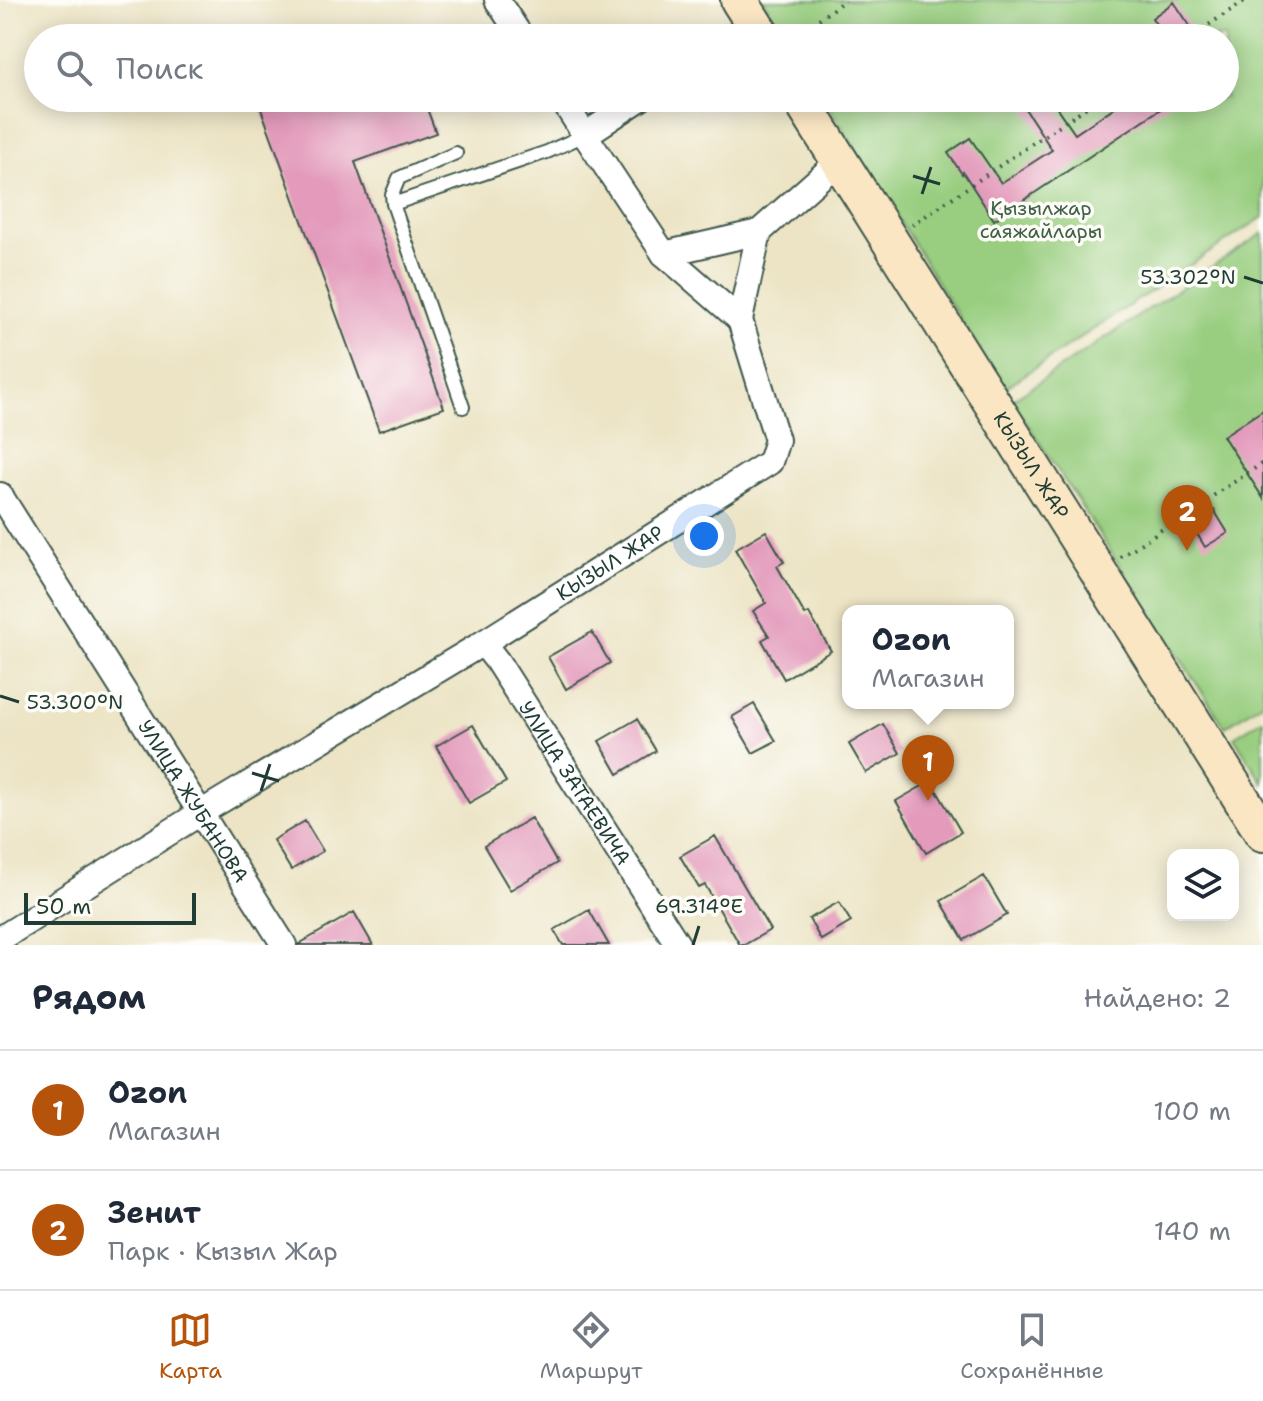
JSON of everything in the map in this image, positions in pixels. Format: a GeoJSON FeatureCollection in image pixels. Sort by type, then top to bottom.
{"type":"FeatureCollection","features":[{"type":"Feature","properties":{"kind":"main road","name":"КЫЗЫЛ ЖАР"},"geometry":{"type":"LineString","coordinates":[[809,112],[1263,833]]}},
{"type":"Feature","properties":{"kind":"street"},"geometry":{"type":"LineString","coordinates":[[497,0],[513,24]]}},
{"type":"Feature","properties":{"kind":"street"},"geometry":{"type":"LineString","coordinates":[[570,112],[664,254],[740,320]]}},
{"type":"Feature","properties":{"kind":"street"},"geometry":{"type":"LineString","coordinates":[[585,135],[620,112]]}},
{"type":"Feature","properties":{"kind":"street"},"geometry":{"type":"LineString","coordinates":[[664,254],[759,232],[839,161]]}},
{"type":"Feature","properties":{"kind":"street","name":"КЫЗЫЛ ЖАР"},"geometry":{"type":"LineString","coordinates":[[0,939],[202,812],[490,652],[770,462],[777,440],[740,320],[759,232]]}},
{"type":"Feature","properties":{"kind":"street","name":"УЛИЦА ЖУБАНОВА"},"geometry":{"type":"LineString","coordinates":[[0,495],[284,945]]}},
{"type":"Feature","properties":{"kind":"street","name":"УЛИЦА ЗАТАЕВИЧА"},"geometry":{"type":"LineString","coordinates":[[490,652],[678,945]]}},
{"type":"Feature","properties":{"kind":"lane"},"geometry":{"type":"LineString","coordinates":[[393,204],[547,152],[585,135]]}},
{"type":"Feature","properties":{"kind":"lane"},"geometry":{"type":"LineString","coordinates":[[456,153],[399,178],[392,195],[463,407]]}},
{"type":"Feature","properties":{"kind":"path"},"geometry":{"type":"LineString","coordinates":[[812,24],[845,0]]}},
{"type":"Feature","properties":{"kind":"path"},"geometry":{"type":"LineString","coordinates":[[1210,24],[1246,0]]}},
{"type":"Feature","properties":{"kind":"path"},"geometry":{"type":"LineString","coordinates":[[890,240],[1079,112]]}},
{"type":"Feature","properties":{"kind":"path"},"geometry":{"type":"LineString","coordinates":[[1098,571],[1263,463]]}},
{"type":"Feature","properties":{"kind":"green space","name":"Қызылжар саяжайлары"},"geometry":{"type":"Polygon","coordinates":[[[763,0],[1263,0],[1263,217],[1003,389],[833,112],[1239,112],[1239,24],[778,24],[763,0]]]}},
{"type":"Feature","properties":{"kind":"green space"},"geometry":{"type":"Polygon","coordinates":[[[1263,233],[1263,702],[1225,727],[1012,400],[1263,233]]]}},
{"type":"Feature","properties":{"kind":"green space"},"geometry":{"type":"Polygon","coordinates":[[[1263,719],[1263,783],[1234,737],[1263,719]]]}},
{"type":"Feature","properties":{"kind":"building"},"geometry":{"type":"Polygon","coordinates":[[[1174,2],[1189,24],[1156,24],[1152,18],[1174,2]]]}},
{"type":"Feature","properties":{"kind":"building"},"geometry":{"type":"Polygon","coordinates":[[[262,112],[428,112],[436,133],[355,162],[444,408],[379,431],[262,112]]]}},
{"type":"Feature","properties":{"kind":"building"},"geometry":{"type":"Polygon","coordinates":[[[1027,112],[1060,112],[1075,134],[1107,112],[1156,112],[994,220],[948,153],[970,138],[1001,183],[1052,150],[1027,112]]]}},
{"type":"Feature","properties":{"kind":"building"},"geometry":{"type":"Polygon","coordinates":[[[1263,410],[1263,498],[1223,436],[1263,410]]]}},
{"type":"Feature","properties":{"kind":"building"},"geometry":{"type":"Polygon","coordinates":[[[1214,510],[1228,533],[1205,547],[1191,524],[1214,510]]]}},
{"type":"Feature","properties":{"kind":"building"},"geometry":{"type":"Polygon","coordinates":[[[766,531],[784,562],[777,566],[805,615],[809,613],[831,651],[784,679],[762,640],[769,636],[753,611],[766,603],[735,549],[766,531]]]}},
{"type":"Feature","properties":{"kind":"building"},"geometry":{"type":"Polygon","coordinates":[[[592,632],[610,663],[566,689],[548,657],[592,632]]]}},
{"type":"Feature","properties":{"kind":"building"},"geometry":{"type":"Polygon","coordinates":[[[754,704],[776,741],[753,753],[732,717],[754,704]]]}},
{"type":"Feature","properties":{"kind":"building"},"geometry":{"type":"Polygon","coordinates":[[[637,719],[656,751],[618,774],[599,741],[637,719]]]}},
{"type":"Feature","properties":{"kind":"building"},"geometry":{"type":"Polygon","coordinates":[[[883,724],[900,753],[866,773],[849,744],[883,724]]]}},
{"type":"Feature","properties":{"kind":"building"},"geometry":{"type":"Polygon","coordinates":[[[473,725],[506,782],[469,803],[436,746],[473,725]]]}},
{"type":"Feature","properties":{"kind":"building"},"geometry":{"type":"Polygon","coordinates":[[[931,781],[961,832],[926,853],[896,801],[931,781]]]}},
{"type":"Feature","properties":{"kind":"building"},"geometry":{"type":"Polygon","coordinates":[[[531,818],[557,863],[510,890],[484,846],[531,818]]]}},
{"type":"Feature","properties":{"kind":"building"},"geometry":{"type":"Polygon","coordinates":[[[305,821],[323,851],[291,870],[273,840],[305,821]]]}},
{"type":"Feature","properties":{"kind":"building"},"geometry":{"type":"Polygon","coordinates":[[[715,836],[770,930],[744,945],[740,945],[705,885],[699,888],[680,856],[715,836]]]}},
{"type":"Feature","properties":{"kind":"building"},"geometry":{"type":"Polygon","coordinates":[[[984,876],[1007,915],[964,940],[941,901],[984,876]]]}},
{"type":"Feature","properties":{"kind":"building"},"geometry":{"type":"Polygon","coordinates":[[[839,902],[851,922],[821,940],[809,919],[839,902]]]}},
{"type":"Feature","properties":{"kind":"building"},"geometry":{"type":"Polygon","coordinates":[[[589,910],[609,945],[563,945],[554,930],[589,910]]]}},
{"type":"Feature","properties":{"kind":"building"},"geometry":{"type":"Polygon","coordinates":[[[354,912],[373,945],[299,945],[299,944],[354,912]]]}},
{"type":"Feature","properties":{"kind":"place","name":"Зенит"},"geometry":{"type":"Point","coordinates":[1187,551]}},
{"type":"Feature","properties":{"kind":"place","name":"Ozon"},"geometry":{"type":"Point","coordinates":[928,801]}}]}
